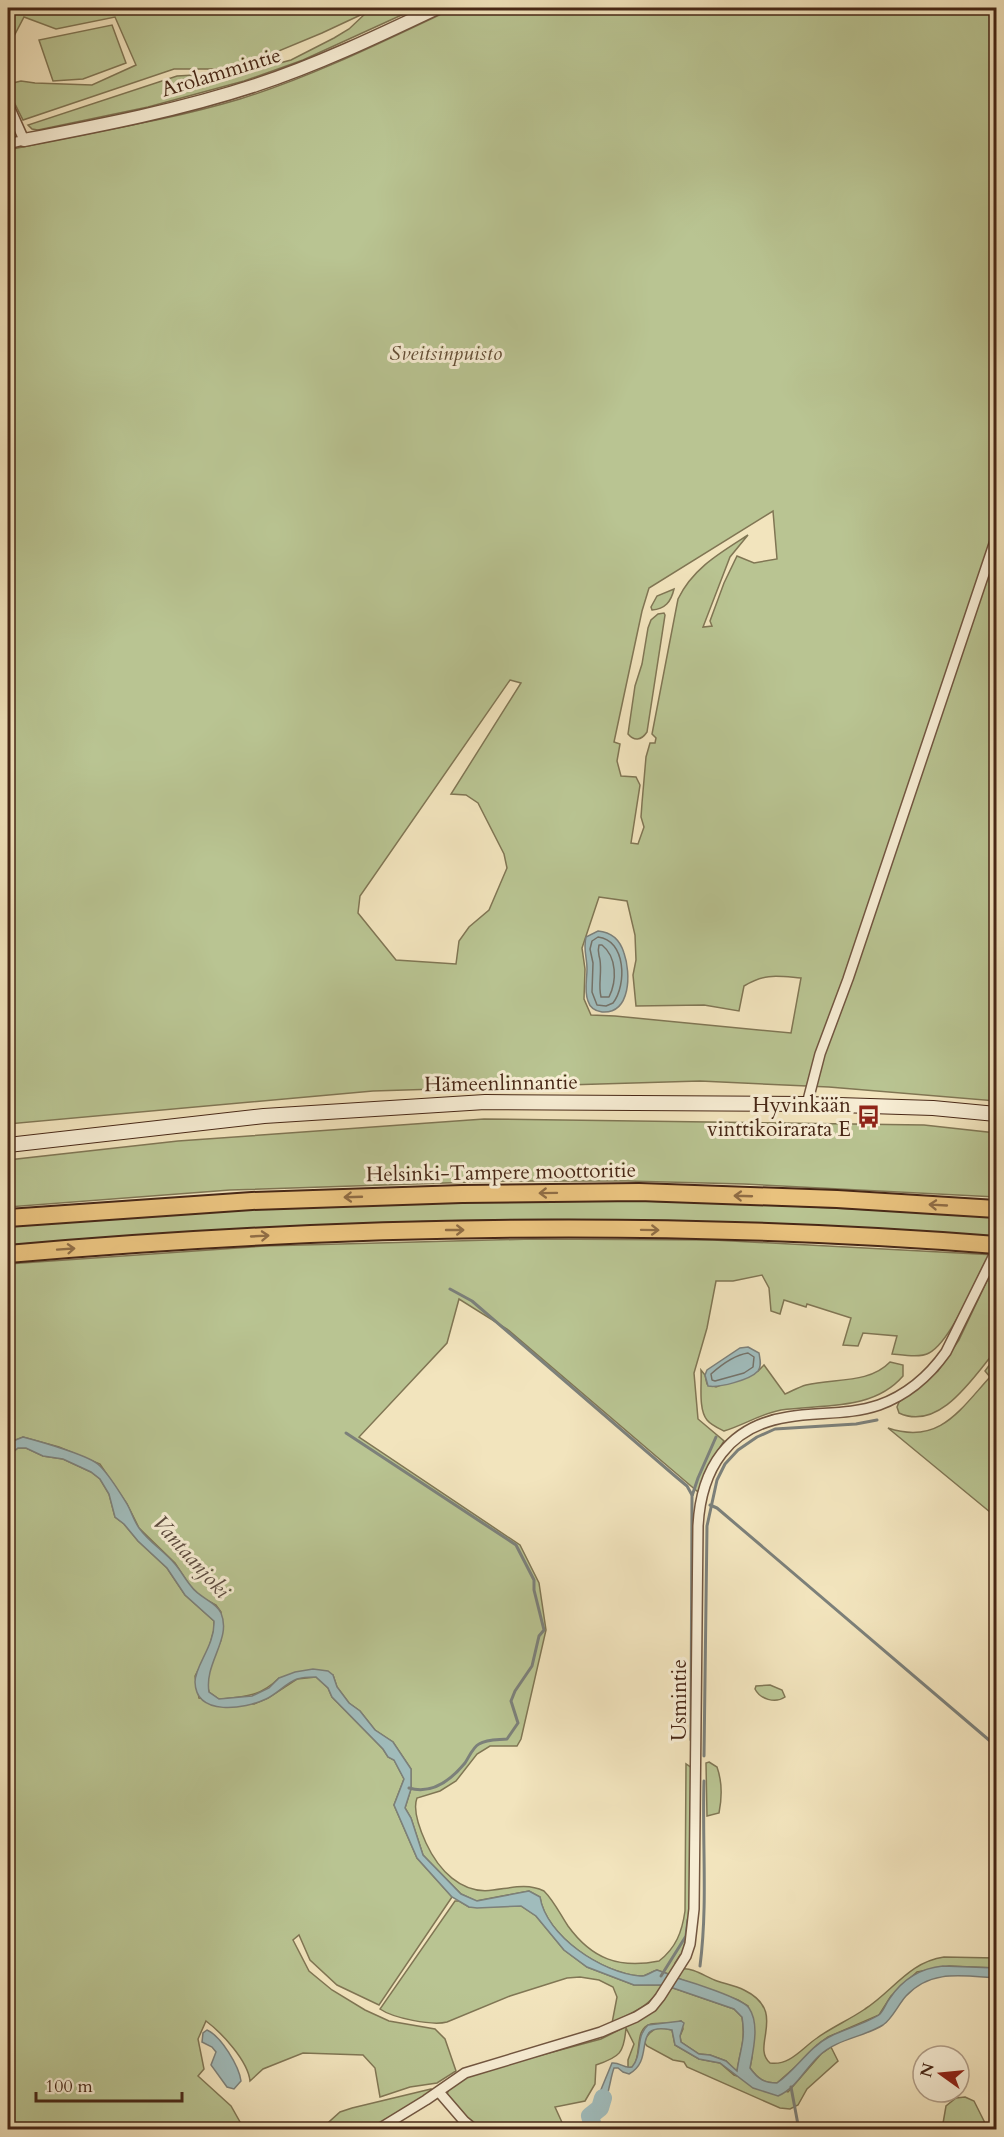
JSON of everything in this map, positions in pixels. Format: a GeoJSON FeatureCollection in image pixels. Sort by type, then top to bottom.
{"type":"FeatureCollection","features":[{"type":"Feature","properties":{"kind":"highway","name":"Helsinki-Tampere moottoritie"},"geometry":{"type":"LineString","coordinates":[[8,1218],[252,1201],[474,1194],[639,1192],[837,1199],[996,1209]]}},
{"type":"Feature","properties":{"kind":"highway"},"geometry":{"type":"LineString","coordinates":[[8,1254],[257,1236],[448,1230],[742,1232],[917,1239],[996,1245]]}},
{"type":"Feature","properties":{"kind":"main road","name":"Hämeenlinnantie"},"geometry":{"type":"LineString","coordinates":[[8,1145],[264,1116],[485,1101],[807,1104],[933,1108],[996,1113]]}},
{"type":"Feature","properties":{"kind":"street","name":"Arolammintie"},"geometry":{"type":"LineString","coordinates":[[8,144],[180,107],[257,84],[330,56],[436,8]]}},
{"type":"Feature","properties":{"kind":"street"},"geometry":{"type":"LineString","coordinates":[[8,104],[24,140]]}},
{"type":"Feature","properties":{"kind":"street"},"geometry":{"type":"LineString","coordinates":[[807,1104],[820,1054],[869,917],[996,538]]}},
{"type":"Feature","properties":{"kind":"street","name":"Usmintie"},"geometry":{"type":"LineString","coordinates":[[377,2130],[439,2092],[465,2073],[616,2027],[652,2007],[660,1997],[679,1968],[690,1944],[693,1927],[697,1762],[698,1526],[702,1494],[712,1468],[727,1447],[757,1425],[790,1416],[846,1412],[880,1405],[918,1384],[946,1352],[996,1251]]}},
{"type":"Feature","properties":{"kind":"street"},"geometry":{"type":"LineString","coordinates":[[439,2092],[475,2130]]}},
{"type":"Feature","properties":{"kind":"green space"},"geometry":{"type":"Polygon","coordinates":[[[8,8],[417,8],[303,60],[244,81],[148,107],[38,130],[28,125],[177,76],[246,72],[291,60],[349,29],[367,12],[245,65],[219,69],[174,69],[23,120],[9,87],[13,83],[21,81],[92,85],[136,65],[115,17],[56,29],[24,17],[14,36],[8,31],[8,8]]]}},
{"type":"Feature","properties":{"kind":"green space","name":"Sveitsinpuisto"},"geometry":{"type":"Polygon","coordinates":[[[454,8],[996,8],[996,1101],[829,1087],[700,1081],[373,1091],[8,1124],[8,150],[153,121],[240,99],[322,69],[454,8]],[[773,511],[649,588],[614,742],[620,744],[617,761],[621,776],[636,777],[640,785],[631,843],[638,844],[644,827],[641,817],[646,757],[650,743],[655,743],[656,738],[652,734],[678,599],[699,570],[748,535],[730,557],[703,627],[712,626],[710,621],[737,556],[754,563],[777,559],[773,511]],[[510,680],[360,896],[358,913],[396,960],[456,964],[459,941],[469,927],[489,910],[507,868],[504,854],[478,803],[466,795],[451,794],[521,683],[510,680]],[[599,897],[582,948],[585,969],[584,999],[591,1015],[791,1033],[801,978],[772,976],[744,986],[739,1011],[704,1005],[636,1006],[633,975],[636,960],[635,935],[627,901],[599,897]]]}},
{"type":"Feature","properties":{"kind":"green space"},"geometry":{"type":"Polygon","coordinates":[[[112,25],[126,63],[83,79],[53,81],[39,40],[112,25]]]}},
{"type":"Feature","properties":{"kind":"green space"},"geometry":{"type":"Polygon","coordinates":[[[674,589],[667,604],[652,610],[651,607],[657,596],[674,589]]]}},
{"type":"Feature","properties":{"kind":"green space"},"geometry":{"type":"Polygon","coordinates":[[[664,613],[647,732],[635,739],[628,734],[635,686],[642,664],[648,628],[651,620],[658,614],[664,613]]]}},
{"type":"Feature","properties":{"kind":"green space"},"geometry":{"type":"Polygon","coordinates":[[[484,1119],[924,1125],[996,1133],[996,1197],[744,1184],[506,1181],[230,1190],[8,1207],[8,1160],[178,1141],[484,1119]]]}},
{"type":"Feature","properties":{"kind":"green space"},"geometry":{"type":"Polygon","coordinates":[[[605,1200],[754,1204],[996,1216],[996,1239],[706,1223],[534,1220],[308,1226],[8,1245],[8,1225],[334,1203],[605,1200]]]}},
{"type":"Feature","properties":{"kind":"green space"},"geometry":{"type":"Polygon","coordinates":[[[532,1239],[713,1240],[996,1255],[996,1350],[955,1398],[928,1415],[914,1417],[899,1413],[897,1407],[899,1402],[938,1371],[959,1340],[994,1266],[983,1266],[960,1314],[937,1347],[925,1355],[916,1356],[892,1354],[897,1336],[863,1333],[858,1346],[843,1345],[851,1318],[807,1304],[806,1307],[784,1300],[780,1314],[771,1311],[769,1288],[762,1275],[733,1281],[716,1281],[707,1328],[694,1373],[698,1419],[724,1441],[706,1470],[698,1492],[507,1329],[459,1299],[447,1343],[359,1437],[520,1545],[539,1583],[546,1630],[521,1739],[517,1746],[490,1746],[477,1754],[456,1781],[440,1791],[417,1798],[415,1809],[417,1820],[431,1853],[452,1878],[471,1888],[493,1890],[525,1887],[544,1891],[577,1937],[597,1954],[631,1964],[659,1961],[670,1951],[677,1939],[685,1911],[686,1764],[692,1768],[690,1920],[682,1956],[680,1955],[675,1963],[676,1966],[671,1975],[657,1970],[642,1976],[625,1973],[593,1960],[564,1938],[544,1911],[540,1897],[529,1891],[476,1901],[461,1894],[423,1855],[411,1818],[405,1808],[411,1789],[411,1769],[393,1742],[375,1730],[360,1711],[349,1703],[337,1687],[333,1675],[279,1678],[265,1689],[236,1698],[219,1699],[209,1692],[207,1684],[209,1670],[221,1640],[221,1612],[216,1605],[192,1589],[175,1563],[139,1528],[127,1504],[100,1464],[59,1447],[23,1437],[8,1443],[8,1264],[265,1246],[532,1239]]]}},
{"type":"Feature","properties":{"kind":"green space"},"geometry":{"type":"Polygon","coordinates":[[[996,1356],[996,1517],[888,1428],[906,1432],[921,1432],[946,1422],[958,1413],[990,1377],[985,1371],[996,1356]]]}},
{"type":"Feature","properties":{"kind":"green space"},"geometry":{"type":"Polygon","coordinates":[[[890,1362],[903,1365],[903,1376],[891,1387],[862,1401],[781,1410],[724,1431],[709,1422],[702,1410],[701,1370],[707,1384],[716,1387],[758,1371],[764,1365],[785,1394],[806,1385],[872,1374],[890,1362]]]}},
{"type":"Feature","properties":{"kind":"green space"},"geometry":{"type":"Polygon","coordinates":[[[18,1448],[26,1448],[43,1456],[63,1459],[91,1472],[100,1479],[109,1494],[115,1517],[167,1568],[185,1595],[214,1621],[208,1651],[195,1676],[199,1698],[254,1704],[268,1698],[297,1679],[316,1677],[388,1757],[394,1760],[404,1779],[394,1805],[417,1858],[452,1897],[379,2005],[337,1985],[310,1960],[299,1935],[293,1940],[309,1971],[332,1990],[365,2010],[389,2021],[435,2029],[445,2039],[456,2071],[437,2083],[410,2087],[380,2097],[375,2068],[363,2055],[303,2053],[263,2069],[250,2081],[245,2065],[239,2056],[206,2021],[198,2039],[204,2069],[198,2076],[231,2106],[244,2129],[8,2130],[8,1456],[18,1448]]]}},
{"type":"Feature","properties":{"kind":"green space"},"geometry":{"type":"Polygon","coordinates":[[[770,1685],[782,1690],[785,1697],[777,1700],[768,1699],[757,1693],[755,1689],[756,1686],[770,1685]]]}},
{"type":"Feature","properties":{"kind":"green space"},"geometry":{"type":"Polygon","coordinates":[[[709,1762],[717,1767],[721,1796],[719,1813],[707,1816],[706,1763],[709,1762]]]}},
{"type":"Feature","properties":{"kind":"green space"},"geometry":{"type":"Polygon","coordinates":[[[455,1901],[469,1907],[521,1906],[536,1916],[564,1950],[587,1967],[634,1985],[664,1985],[647,2004],[612,2023],[617,1997],[613,1987],[599,1980],[580,1977],[567,1978],[510,1996],[447,2022],[432,2023],[413,2020],[380,2009],[455,1901]]]}},
{"type":"Feature","properties":{"kind":"green space"},"geometry":{"type":"Polygon","coordinates":[[[944,1957],[996,1958],[996,1968],[949,1966],[917,1972],[891,1996],[879,2015],[828,2037],[777,2083],[762,2080],[750,2068],[752,2057],[748,2006],[738,2000],[677,1978],[682,1969],[691,1970],[741,1989],[757,1999],[764,2008],[767,2018],[765,2056],[770,2063],[777,2063],[790,2059],[823,2034],[865,2009],[911,1971],[932,1960],[944,1957]]]}},
{"type":"Feature","properties":{"kind":"green space"},"geometry":{"type":"Polygon","coordinates":[[[670,1987],[734,2009],[742,2017],[743,2039],[737,2072],[726,2061],[699,2054],[681,2042],[680,2036],[683,2029],[681,2021],[651,2024],[645,2027],[640,2036],[636,2062],[633,2067],[628,2068],[628,2060],[634,2044],[626,2028],[624,2043],[619,2053],[596,2065],[595,2084],[585,2101],[555,2107],[565,2129],[481,2129],[466,2119],[447,2096],[452,2085],[471,2074],[601,2039],[639,2020],[670,1987]]]}},
{"type":"Feature","properties":{"kind":"green space"},"geometry":{"type":"Polygon","coordinates":[[[659,2027],[672,2030],[675,2045],[699,2059],[720,2063],[734,2075],[788,2092],[821,2054],[831,2047],[838,2061],[807,2089],[798,2105],[790,2109],[780,2108],[687,2067],[684,2062],[673,2060],[647,2046],[644,2042],[646,2037],[659,2027]]]}},
{"type":"Feature","properties":{"kind":"green space"},"geometry":{"type":"Polygon","coordinates":[[[431,2089],[431,2092],[370,2129],[320,2130],[340,2112],[431,2089]]]}},
{"type":"Feature","properties":{"kind":"green space"},"geometry":{"type":"Polygon","coordinates":[[[971,2100],[974,2101],[988,2129],[942,2129],[946,2106],[971,2104],[971,2100]]]}},
{"type":"Feature","properties":{"kind":"water"},"geometry":{"type":"Polygon","coordinates":[[[598,931],[611,935],[620,944],[628,971],[624,999],[612,1011],[595,1010],[590,1006],[587,997],[586,937],[598,931]]]}},
{"type":"Feature","properties":{"kind":"water"},"geometry":{"type":"Polygon","coordinates":[[[748,1347],[759,1353],[758,1371],[734,1383],[708,1386],[705,1375],[707,1370],[740,1348],[748,1347]]]}},
{"type":"Feature","properties":{"kind":"water"},"geometry":{"type":"Polygon","coordinates":[[[23,1437],[76,1453],[100,1466],[118,1489],[143,1533],[175,1564],[198,1594],[219,1609],[223,1632],[210,1671],[209,1692],[219,1699],[252,1696],[269,1688],[279,1678],[295,1672],[313,1669],[328,1671],[333,1675],[337,1687],[349,1703],[360,1711],[375,1730],[393,1742],[411,1769],[411,1789],[405,1808],[411,1818],[423,1855],[461,1894],[477,1901],[529,1891],[540,1897],[544,1911],[553,1925],[578,1950],[609,1968],[625,1973],[642,1976],[657,1970],[671,1975],[664,1985],[634,1985],[587,1967],[564,1950],[536,1916],[521,1906],[469,1907],[452,1897],[417,1858],[394,1805],[404,1779],[394,1760],[388,1757],[316,1677],[297,1679],[257,1703],[223,1707],[204,1701],[197,1693],[195,1682],[211,1639],[214,1621],[185,1595],[167,1568],[115,1517],[109,1494],[100,1479],[91,1472],[63,1459],[43,1456],[26,1448],[18,1448],[8,1456],[8,1443],[23,1437]]]}},
{"type":"Feature","properties":{"kind":"water"},"geometry":{"type":"Polygon","coordinates":[[[943,1966],[996,1968],[996,1978],[948,1976],[916,1987],[883,2025],[834,2045],[815,2060],[796,2083],[778,2096],[753,2088],[720,2063],[699,2059],[675,2045],[672,2030],[659,2029],[651,2031],[647,2036],[641,2060],[629,2074],[614,2068],[604,2104],[596,2114],[589,2116],[598,2107],[600,2092],[612,2063],[632,2067],[642,2035],[648,2025],[681,2021],[684,2023],[680,2036],[681,2042],[699,2054],[726,2061],[737,2071],[743,2038],[742,2017],[734,2009],[670,1987],[677,1978],[727,1995],[749,2008],[755,2030],[750,2068],[762,2080],[777,2083],[822,2041],[880,2014],[895,1991],[907,1980],[927,1969],[943,1966]]]}},
{"type":"Feature","properties":{"kind":"water"},"geometry":{"type":"Polygon","coordinates":[[[207,2030],[218,2038],[237,2068],[241,2081],[234,2089],[227,2087],[211,2065],[216,2052],[202,2042],[203,2033],[207,2030]]]}},
{"type":"Feature","properties":{"kind":"waterway"},"geometry":{"type":"LineString","coordinates":[[450,1289],[472,1301],[687,1486],[692,1495]]}},
{"type":"Feature","properties":{"kind":"waterway"},"geometry":{"type":"LineString","coordinates":[[704,1756],[707,1526],[717,1480],[725,1464],[738,1450],[757,1437],[775,1429],[856,1424],[877,1420]]}},
{"type":"Feature","properties":{"kind":"waterway"},"geometry":{"type":"LineString","coordinates":[[346,1433],[516,1545],[534,1580],[534,1590],[544,1630],[539,1636],[532,1666],[511,1701],[518,1723],[507,1739],[489,1740],[477,1745],[460,1769],[433,1788],[417,1790],[409,1788]]}},
{"type":"Feature","properties":{"kind":"waterway"},"geometry":{"type":"LineString","coordinates":[[691,1740],[692,1496],[716,1437]]}},
{"type":"Feature","properties":{"kind":"waterway"},"geometry":{"type":"LineString","coordinates":[[710,1505],[717,1508],[996,1746]]}},
{"type":"Feature","properties":{"kind":"waterway"},"geometry":{"type":"LineString","coordinates":[[700,1966],[704,1897],[704,1781]]}},
{"type":"Feature","properties":{"kind":"waterway"},"geometry":{"type":"LineString","coordinates":[[661,1976],[686,1936],[688,1920]]}},
{"type":"Feature","properties":{"kind":"waterway"},"geometry":{"type":"LineString","coordinates":[[791,2087],[799,2130]]}},
{"type":"Feature","properties":{"kind":"waterway"},"geometry":{"type":"LineString","coordinates":[[594,2130],[590,2116],[600,2108],[603,2098]]}},
{"type":"Feature","properties":{"kind":"place","name":"Hyvinkään vinttikoirarata E"},"geometry":{"type":"Point","coordinates":[869,1117]}},
{"type":"Feature","properties":{"kind":"water label","name":"Vantaanjoki"},"geometry":{"type":"Point","coordinates":[192,1556]}}]}
